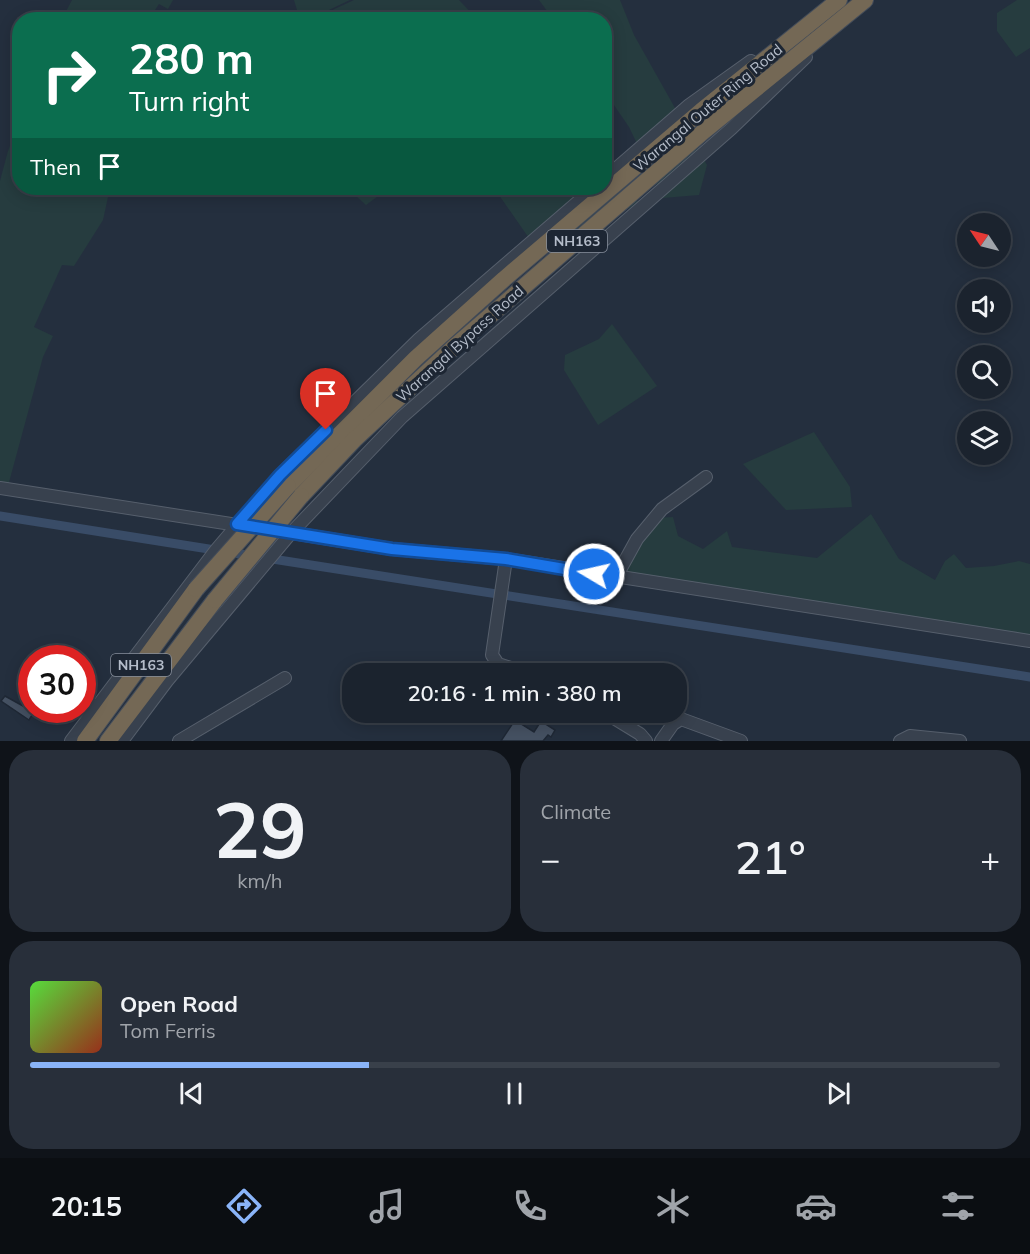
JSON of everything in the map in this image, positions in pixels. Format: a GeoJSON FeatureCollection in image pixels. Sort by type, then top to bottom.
{"type":"FeatureCollection","features":[{"type":"Feature","properties":{"kind":"highway","name":"Warangal Outer Ring Road"},"geometry":{"type":"LineString","coordinates":[[612,187],[701,111],[838,0]]}},
{"type":"Feature","properties":{"kind":"highway","name":"Warangal Bypass Road"},"geometry":{"type":"LineString","coordinates":[[85,741],[196,589],[295,491],[354,440],[455,346],[704,130],[866,0]]}},
{"type":"Feature","properties":{"kind":"highway","name":"Warangal Outer Ring Road"},"geometry":{"type":"LineString","coordinates":[[295,491],[416,358],[603,195]]}},
{"type":"Feature","properties":{"kind":"highway","name":"Warangal Bypass Road"},"geometry":{"type":"LineString","coordinates":[[108,741],[295,491]]}},
{"type":"Feature","properties":{"kind":"street"},"geometry":{"type":"LineString","coordinates":[[612,172],[688,106],[838,0]]}},
{"type":"Feature","properties":{"kind":"street"},"geometry":{"type":"LineString","coordinates":[[122,741],[167,681],[291,533],[402,417],[732,128],[866,0]]}},
{"type":"Feature","properties":{"kind":"street"},"geometry":{"type":"LineString","coordinates":[[71,741],[237,524],[280,475],[419,339],[586,195]]}},
{"type":"Feature","properties":{"kind":"street"},"geometry":{"type":"LineString","coordinates":[[616,577],[637,539],[662,509],[706,477]]}},
{"type":"Feature","properties":{"kind":"street"},"geometry":{"type":"LineString","coordinates":[[0,488],[392,549],[506,559],[1030,641]]}},
{"type":"Feature","properties":{"kind":"street"},"geometry":{"type":"LineString","coordinates":[[499,663],[494,660],[492,649],[506,559]]}},
{"type":"Feature","properties":{"kind":"street"},"geometry":{"type":"LineString","coordinates":[[179,741],[285,678]]}},
{"type":"Feature","properties":{"kind":"street"},"geometry":{"type":"LineString","coordinates":[[661,741],[673,724],[681,719],[741,741]]}},
{"type":"Feature","properties":{"kind":"street"},"geometry":{"type":"LineString","coordinates":[[622,723],[646,741]]}},
{"type":"Feature","properties":{"kind":"street"},"geometry":{"type":"LineString","coordinates":[[900,741],[910,736],[960,741]]}},
{"type":"Feature","properties":{"kind":"green space"},"geometry":{"type":"Polygon","coordinates":[[[72,0],[173,0],[168,9],[159,4],[154,12],[66,12],[72,0]]]}},
{"type":"Feature","properties":{"kind":"green space"},"geometry":{"type":"Polygon","coordinates":[[[294,0],[350,0],[325,12],[295,12],[297,10],[294,0]]]}},
{"type":"Feature","properties":{"kind":"green space"},"geometry":{"type":"Polygon","coordinates":[[[354,0],[459,0],[470,12],[328,12],[354,0]]]}},
{"type":"Feature","properties":{"kind":"green space"},"geometry":{"type":"Polygon","coordinates":[[[539,0],[620,0],[634,35],[707,165],[699,195],[663,198],[629,127],[612,102],[612,12],[548,12],[539,0]]]}},
{"type":"Feature","properties":{"kind":"green space"},"geometry":{"type":"Polygon","coordinates":[[[1017,0],[1030,0],[1030,48],[1016,57],[997,31],[997,13],[1017,0]]]}},
{"type":"Feature","properties":{"kind":"green space"},"geometry":{"type":"Polygon","coordinates":[[[12,140],[12,195],[108,195],[103,220],[74,266],[62,265],[34,327],[53,336],[43,357],[8,486],[0,485],[0,181],[12,140]]]}},
{"type":"Feature","properties":{"kind":"green space"},"geometry":{"type":"Polygon","coordinates":[[[612,172],[639,203],[540,254],[499,195],[612,195],[612,172]]]}},
{"type":"Feature","properties":{"kind":"green space"},"geometry":{"type":"Polygon","coordinates":[[[355,195],[380,195],[366,205],[355,195]]]}},
{"type":"Feature","properties":{"kind":"green space"},"geometry":{"type":"Polygon","coordinates":[[[612,324],[657,386],[598,425],[564,370],[565,355],[599,339],[612,324]]]}},
{"type":"Feature","properties":{"kind":"green space"},"geometry":{"type":"Polygon","coordinates":[[[814,432],[850,487],[852,507],[786,510],[743,464],[814,432]]]}},
{"type":"Feature","properties":{"kind":"green space"},"geometry":{"type":"Polygon","coordinates":[[[871,514],[899,559],[935,580],[945,561],[954,554],[966,568],[1019,561],[1030,564],[1030,637],[621,573],[653,518],[673,517],[678,536],[703,549],[727,531],[732,547],[817,558],[871,514]]]}},
{"type":"Feature","properties":{"kind":"building"},"geometry":{"type":"Polygon","coordinates":[[[5,696],[18,703],[18,713],[1,701],[5,696]]]}},
{"type":"Feature","properties":{"kind":"building"},"geometry":{"type":"Polygon","coordinates":[[[513,723],[520,723],[534,732],[540,723],[544,723],[555,730],[551,737],[548,735],[543,741],[501,741],[513,723]]]}},
{"type":"Feature","properties":{"kind":"waterway"},"geometry":{"type":"LineString","coordinates":[[0,516],[253,556]]}},
{"type":"Feature","properties":{"kind":"waterway"},"geometry":{"type":"LineString","coordinates":[[266,558],[1030,677]]}},
{"type":"Feature","properties":{"kind":"route"},"geometry":{"type":"LineString","coordinates":[[326,430],[280,475],[237,524],[392,549],[506,559],[594,574]]}}]}
